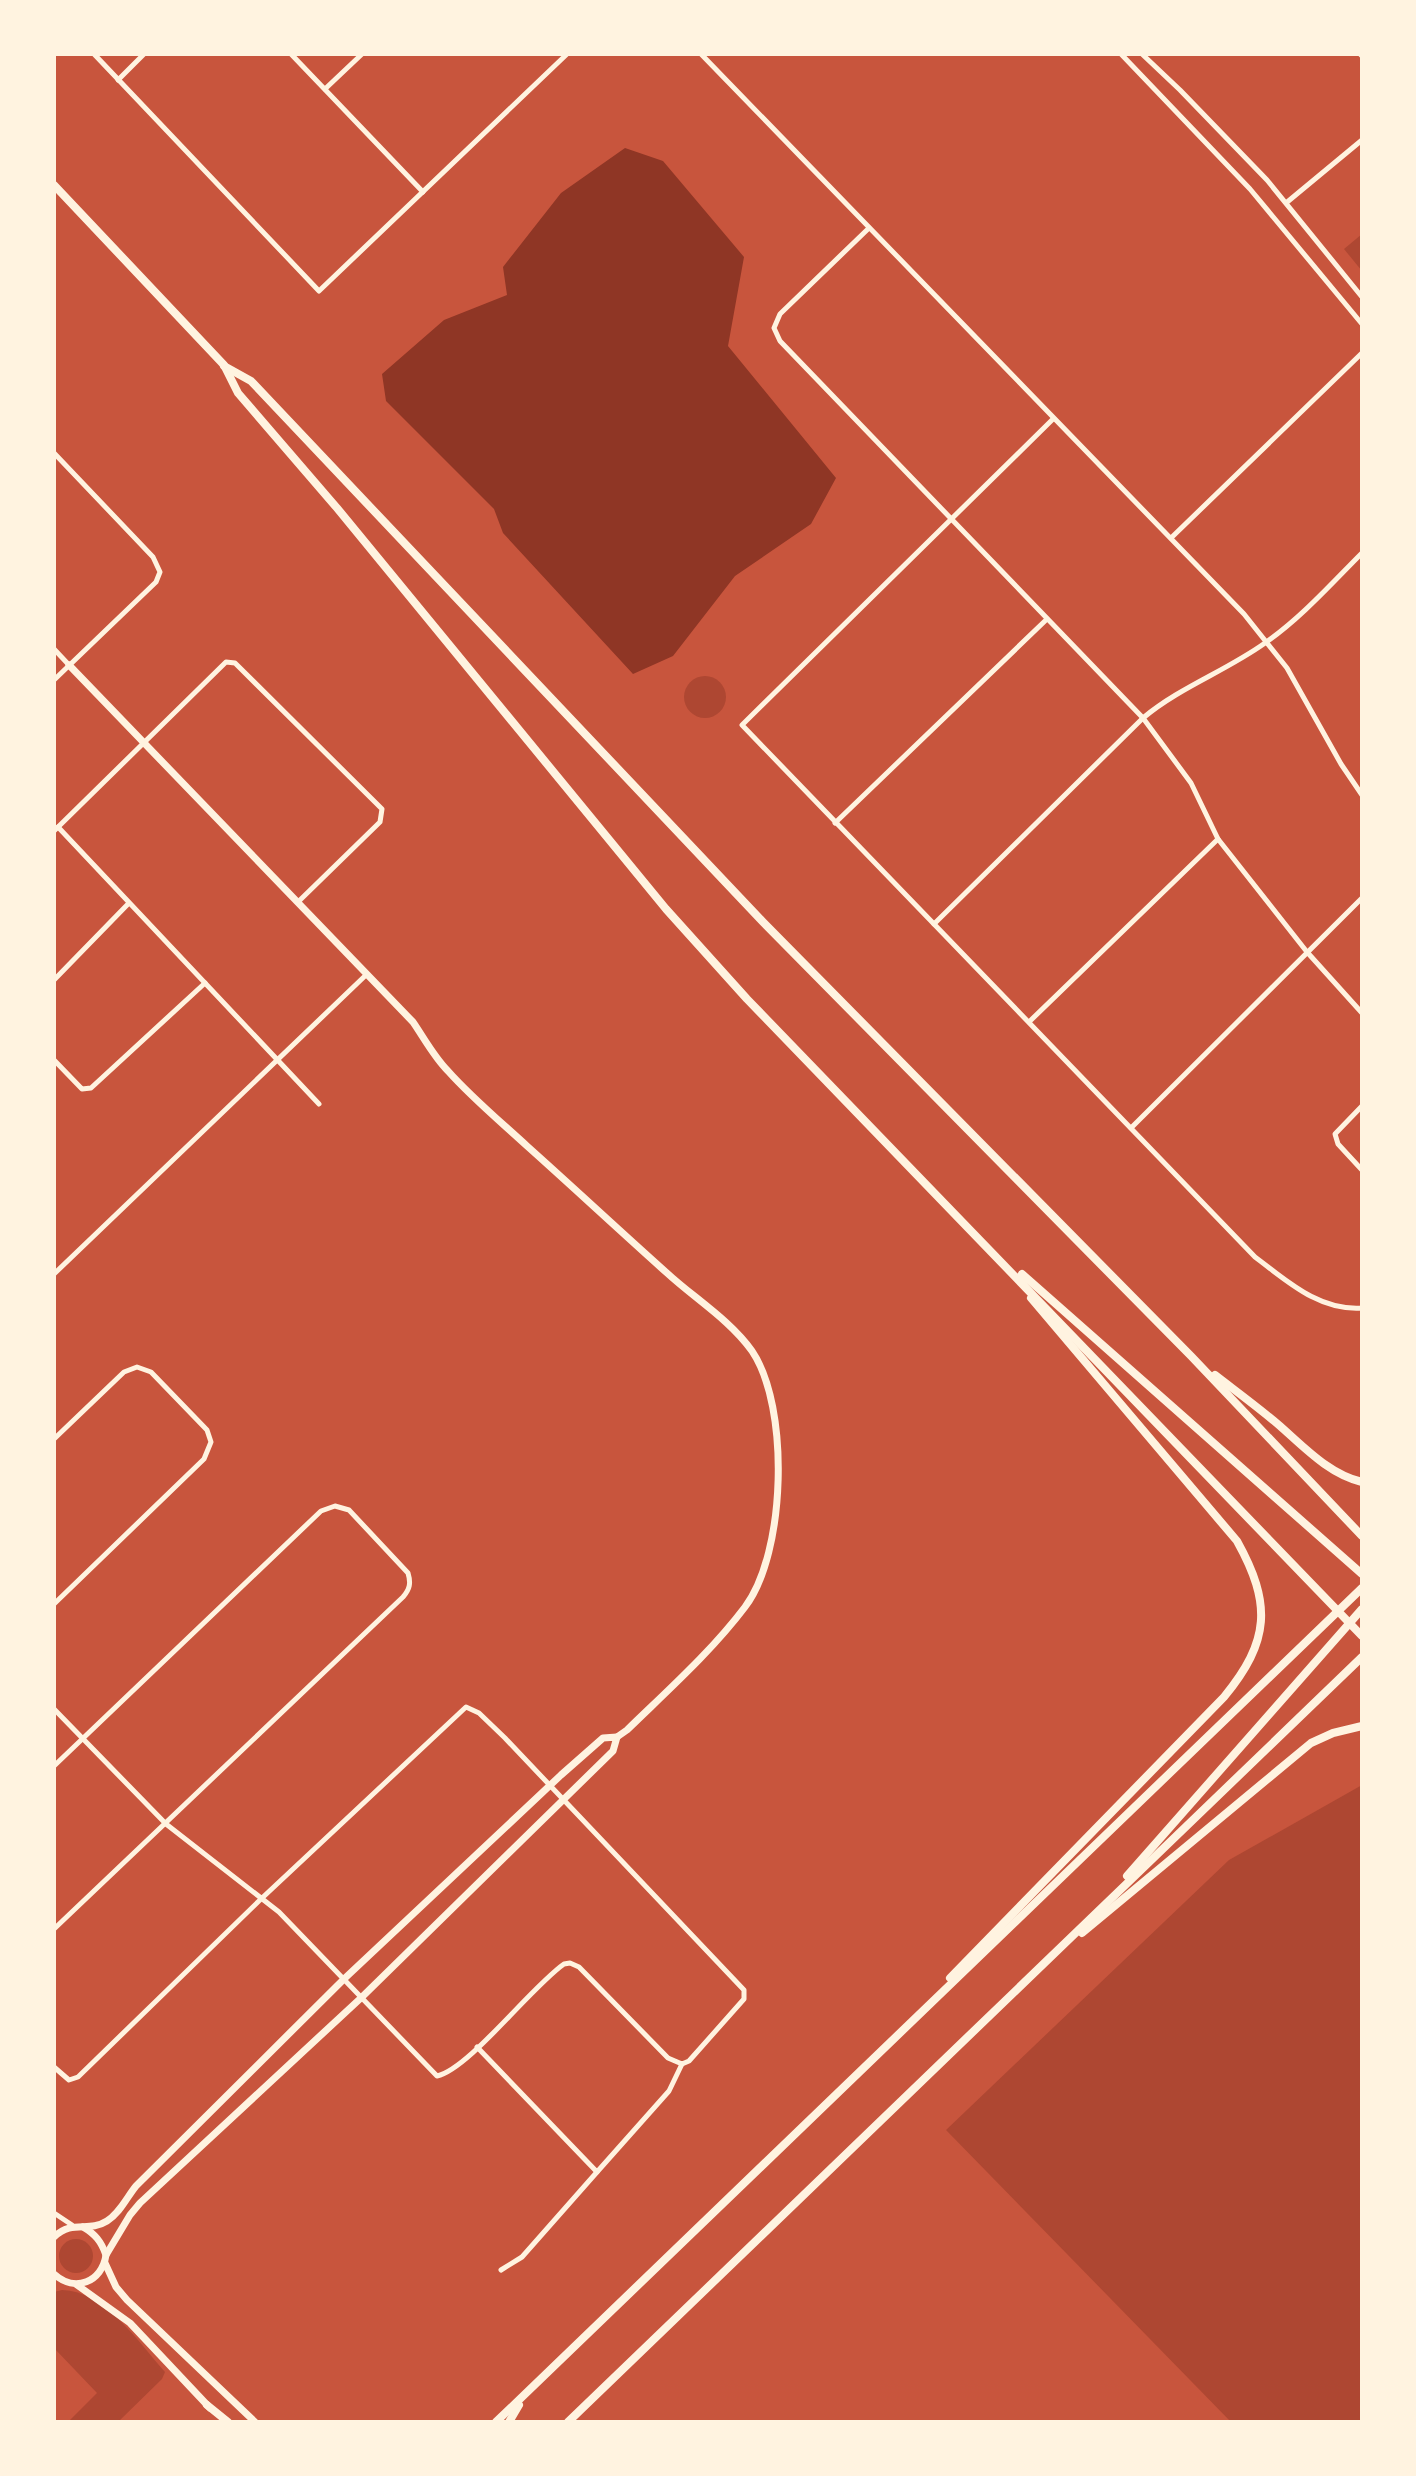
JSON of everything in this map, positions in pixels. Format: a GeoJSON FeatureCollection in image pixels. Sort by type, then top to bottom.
{"type":"FeatureCollection","features":[{"type":"Feature","properties":{"kind":"main road"},"geometry":{"type":"LineString","coordinates":[[54,185],[224,365],[251,381],[763,922],[1191,1356],[1362,1536]]}},
{"type":"Feature","properties":{"kind":"main road"},"geometry":{"type":"LineString","coordinates":[[224,365],[238,393],[337,508],[666,909],[747,999],[1362,1636]]}},
{"type":"Feature","properties":{"kind":"main road"},"geometry":{"type":"LineString","coordinates":[[976,1234],[1362,1574]]}},
{"type":"Feature","properties":{"kind":"main road"},"geometry":{"type":"LineString","coordinates":[[879,2054],[1020,1904],[1224,1697],[1253,1654],[1261,1627],[1261,1597],[1252,1568],[1237,1541],[976,1234]]}},
{"type":"Feature","properties":{"kind":"main road"},"geometry":{"type":"LineString","coordinates":[[1191,1356],[1279,1425],[1315,1458],[1349,1479],[1362,1482]]}},
{"type":"Feature","properties":{"kind":"main road"},"geometry":{"type":"LineString","coordinates":[[496,2422],[1362,1588]]}},
{"type":"Feature","properties":{"kind":"main road"},"geometry":{"type":"LineString","coordinates":[[1339,1611],[1361,1612]]}},
{"type":"Feature","properties":{"kind":"main road"},"geometry":{"type":"LineString","coordinates":[[1098,1910],[1361,1612]]}},
{"type":"Feature","properties":{"kind":"main road"},"geometry":{"type":"LineString","coordinates":[[568,2422],[1362,1657]]}},
{"type":"Feature","properties":{"kind":"main road"},"geometry":{"type":"LineString","coordinates":[[1026,1979],[1311,1743],[1333,1733],[1362,1726]]}},
{"type":"Feature","properties":{"kind":"main road"},"geometry":{"type":"LineString","coordinates":[[509,2422],[526,2394]]}},
{"type":"Feature","properties":{"kind":"main road"},"geometry":{"type":"LineString","coordinates":[[207,2405],[225,2422]]}},
{"type":"Feature","properties":{"kind":"street"},"geometry":{"type":"LineString","coordinates":[[94,54],[319,291],[567,54]]}},
{"type":"Feature","properties":{"kind":"street"},"geometry":{"type":"LineString","coordinates":[[118,80],[144,54]]}},
{"type":"Feature","properties":{"kind":"street"},"geometry":{"type":"LineString","coordinates":[[291,54],[423,192]]}},
{"type":"Feature","properties":{"kind":"street"},"geometry":{"type":"LineString","coordinates":[[325,89],[362,54]]}},
{"type":"Feature","properties":{"kind":"street"},"geometry":{"type":"LineString","coordinates":[[701,54],[1268,641],[1304,695],[1341,764],[1362,795]]}},
{"type":"Feature","properties":{"kind":"street"},"geometry":{"type":"LineString","coordinates":[[1121,54],[1250,189],[1362,324]]}},
{"type":"Feature","properties":{"kind":"street"},"geometry":{"type":"LineString","coordinates":[[1142,54],[1286,203],[1362,297]]}},
{"type":"Feature","properties":{"kind":"street"},"geometry":{"type":"LineString","coordinates":[[1286,203],[1362,140]]}},
{"type":"Feature","properties":{"kind":"street"},"geometry":{"type":"LineString","coordinates":[[869,228],[780,314],[774,328],[780,341],[1143,718],[1191,783],[1218,839],[1307,952],[1362,1013]]}},
{"type":"Feature","properties":{"kind":"street"},"geometry":{"type":"LineString","coordinates":[[1171,538],[1362,353]]}},
{"type":"Feature","properties":{"kind":"street"},"geometry":{"type":"LineString","coordinates":[[1053,419],[742,725],[1255,1257],[1308,1297],[1353,1309],[1362,1308]]}},
{"type":"Feature","properties":{"kind":"street"},"geometry":{"type":"LineString","coordinates":[[54,453],[153,557],[160,572],[156,582],[54,680]]}},
{"type":"Feature","properties":{"kind":"street"},"geometry":{"type":"LineString","coordinates":[[934,924],[1143,718],[1180,690],[1223,669],[1268,641],[1362,553]]}},
{"type":"Feature","properties":{"kind":"street"},"geometry":{"type":"LineString","coordinates":[[835,823],[1047,619]]}},
{"type":"Feature","properties":{"kind":"street"},"geometry":{"type":"LineString","coordinates":[[54,649],[413,1022],[454,1078],[672,1278],[738,1334],[766,1376],[773,1404],[779,1473],[777,1501],[761,1576],[747,1605],[728,1626],[627,1730],[617,1737],[603,1738],[344,1979],[136,2186],[108,2221],[94,2226],[76,2225],[54,2237]]}},
{"type":"Feature","properties":{"kind":"street"},"geometry":{"type":"LineString","coordinates":[[298,902],[380,822],[382,809],[235,663],[226,662],[56,829],[319,1104]]}},
{"type":"Feature","properties":{"kind":"street"},"geometry":{"type":"LineString","coordinates":[[1030,1021],[1218,839]]}},
{"type":"Feature","properties":{"kind":"street"},"geometry":{"type":"LineString","coordinates":[[1131,1128],[1362,898]]}},
{"type":"Feature","properties":{"kind":"street"},"geometry":{"type":"LineString","coordinates":[[54,980],[129,903]]}},
{"type":"Feature","properties":{"kind":"street"},"geometry":{"type":"LineString","coordinates":[[55,1271],[367,974]]}},
{"type":"Feature","properties":{"kind":"street"},"geometry":{"type":"LineString","coordinates":[[54,1060],[82,1089],[91,1088],[205,983]]}},
{"type":"Feature","properties":{"kind":"street"},"geometry":{"type":"LineString","coordinates":[[1362,1106],[1335,1134],[1338,1144],[1362,1170]]}},
{"type":"Feature","properties":{"kind":"street"},"geometry":{"type":"LineString","coordinates":[[54,1439],[124,1372],[145,1367],[207,1430],[211,1442],[204,1459],[54,1604]]}},
{"type":"Feature","properties":{"kind":"street"},"geometry":{"type":"LineString","coordinates":[[54,1766],[321,1511],[335,1506],[349,1510],[408,1573],[408,1591],[54,1929]]}},
{"type":"Feature","properties":{"kind":"street"},"geometry":{"type":"LineString","coordinates":[[54,2067],[69,2080],[78,2077],[456,1713],[466,1707],[479,1713],[551,1785],[744,1990],[744,1999],[689,2061],[682,2064],[669,2091],[522,2257],[501,2270]]}},
{"type":"Feature","properties":{"kind":"street"},"geometry":{"type":"LineString","coordinates":[[54,1709],[166,1824],[279,1912],[437,2076],[452,2070],[559,1967],[570,1963],[579,1967],[668,2058],[682,2064]]}},
{"type":"Feature","properties":{"kind":"street"},"geometry":{"type":"LineString","coordinates":[[54,2287],[74,2285],[94,2278],[140,2203],[362,1997],[613,1751],[617,1737]]}},
{"type":"Feature","properties":{"kind":"street"},"geometry":{"type":"LineString","coordinates":[[477,2047],[597,2172]]}},
{"type":"Feature","properties":{"kind":"street"},"geometry":{"type":"LineString","coordinates":[[54,2213],[97,2237],[120,2293],[255,2422]]}},
{"type":"Feature","properties":{"kind":"street"},"geometry":{"type":"LineString","coordinates":[[54,2274],[123,2317],[207,2405]]}},
{"type":"Feature","properties":{"kind":"shaded area"},"geometry":{"type":"Polygon","coordinates":[[[625,148],[663,161],[744,257],[728,346],[836,478],[811,524],[735,576],[673,656],[633,674],[503,533],[494,509],[386,401],[382,374],[444,320],[507,295],[503,267],[561,193],[625,148]]]}},
{"type":"Feature","properties":{"kind":"shaded area"},"geometry":{"type":"Polygon","coordinates":[[[1362,234],[1362,271],[1344,249],[1362,234]]]}},
{"type":"Feature","properties":{"kind":"shaded area"},"geometry":{"type":"Polygon","coordinates":[[[705,676],[720,682],[726,697],[720,712],[705,718],[690,712],[684,697],[690,682],[705,676]]]}},
{"type":"Feature","properties":{"kind":"shaded area"},"geometry":{"type":"Polygon","coordinates":[[[1362,1785],[1362,2422],[1231,2422],[946,2130],[1229,1860],[1362,1785]]]}},
{"type":"Feature","properties":{"kind":"shaded area"},"geometry":{"type":"Polygon","coordinates":[[[76,2239],[88,2244],[93,2256],[88,2268],[76,2273],[64,2268],[59,2256],[64,2244],[76,2239]]]}},
{"type":"Feature","properties":{"kind":"shaded area"},"geometry":{"type":"Polygon","coordinates":[[[62,2290],[93,2299],[107,2309],[165,2372],[162,2379],[118,2422],[68,2422],[97,2393],[54,2348],[54,2292],[62,2290]]]}}]}
